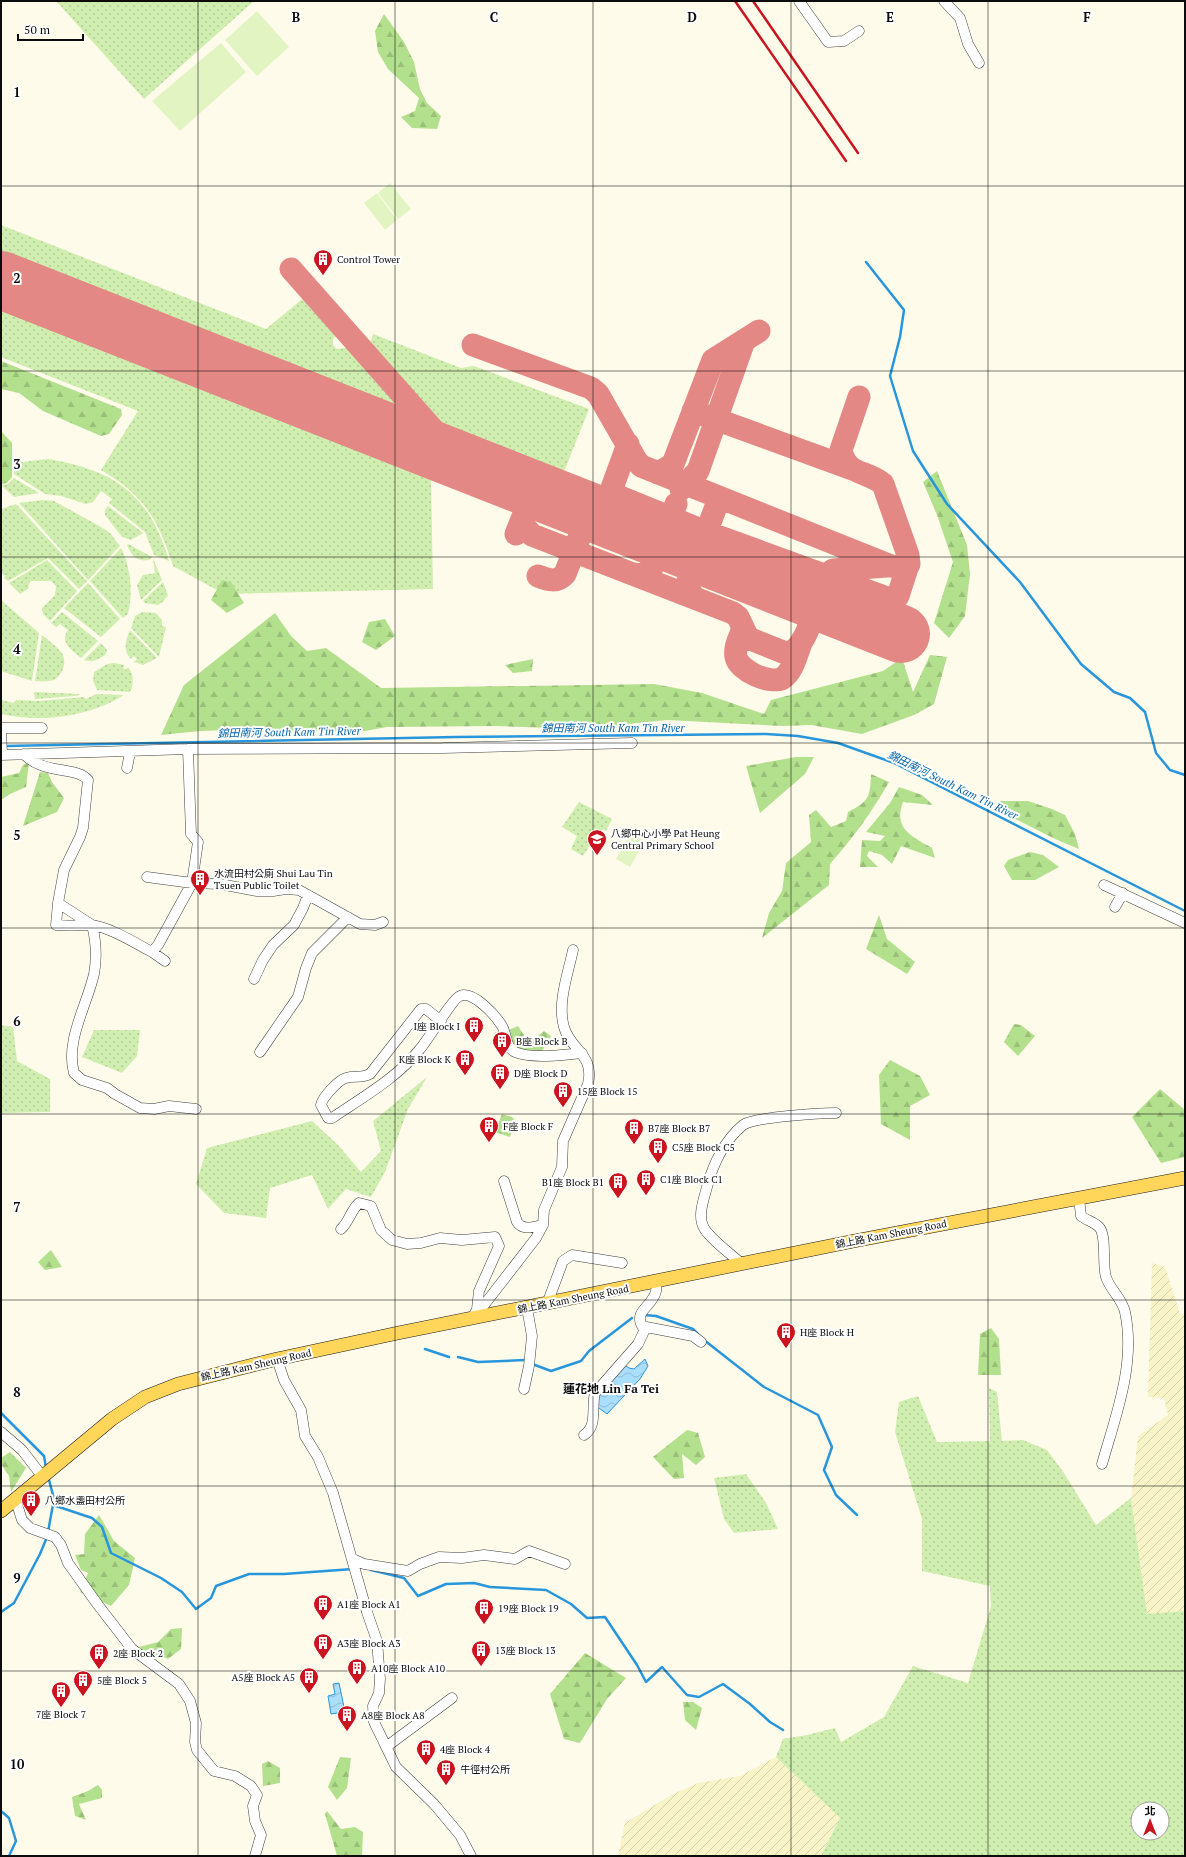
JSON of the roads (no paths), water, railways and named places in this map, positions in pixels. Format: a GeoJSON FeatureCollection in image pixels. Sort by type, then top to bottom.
{"type":"FeatureCollection","features":[{"type":"Feature","properties":{"kind":"main road","name":"錦上路 Kam Sheung Road"},"geometry":{"type":"LineString","coordinates":[[1,1510],[112,1419],[145,1397],[178,1384],[475,1314],[527,1308],[742,1264],[1185,1178]]}},
{"type":"Feature","properties":{"kind":"street"},"geometry":{"type":"LineString","coordinates":[[798,1],[828,42],[844,41],[859,31]]}},
{"type":"Feature","properties":{"kind":"street"},"geometry":{"type":"LineString","coordinates":[[944,1],[960,18],[968,44],[979,63]]}},
{"type":"Feature","properties":{"kind":"street"},"geometry":{"type":"LineString","coordinates":[[42,728],[1,728],[2,755],[188,749],[443,748],[632,744]]}},
{"type":"Feature","properties":{"kind":"street"},"geometry":{"type":"LineString","coordinates":[[152,952],[158,945],[192,884],[198,842],[191,834],[188,749]]}},
{"type":"Feature","properties":{"kind":"street"},"geometry":{"type":"LineString","coordinates":[[127,768],[130,752]]}},
{"type":"Feature","properties":{"kind":"street"},"geometry":{"type":"LineString","coordinates":[[24,754],[39,765],[50,769],[81,774],[88,780],[83,828],[64,870],[56,925],[92,925]]}},
{"type":"Feature","properties":{"kind":"street"},"geometry":{"type":"LineString","coordinates":[[147,877],[192,884],[220,884],[257,891],[292,889],[308,895],[360,924],[375,925],[383,922]]}},
{"type":"Feature","properties":{"kind":"street"},"geometry":{"type":"LineString","coordinates":[[1104,885],[1185,923]]}},
{"type":"Feature","properties":{"kind":"street"},"geometry":{"type":"LineString","coordinates":[[1115,907],[1123,894]]}},
{"type":"Feature","properties":{"kind":"street"},"geometry":{"type":"LineString","coordinates":[[254,979],[263,960],[273,945],[294,925],[308,895]]}},
{"type":"Feature","properties":{"kind":"street"},"geometry":{"type":"LineString","coordinates":[[58,903],[92,925],[119,935],[165,960]]}},
{"type":"Feature","properties":{"kind":"street"},"geometry":{"type":"LineString","coordinates":[[260,1052],[298,997],[312,952],[348,917]]}},
{"type":"Feature","properties":{"kind":"street"},"geometry":{"type":"LineString","coordinates":[[92,925],[96,942],[94,972],[77,1027],[73,1055],[74,1073],[82,1080],[107,1088],[140,1108],[154,1109],[169,1106],[196,1109]]}},
{"type":"Feature","properties":{"kind":"street"},"geometry":{"type":"LineString","coordinates":[[475,1314],[484,1305],[536,1238],[543,1225],[544,1210],[562,1167],[563,1141],[588,1084],[590,1074],[588,1065],[582,1053],[567,1034],[562,1018],[562,1001],[573,950]]}},
{"type":"Feature","properties":{"kind":"street"},"geometry":{"type":"LineString","coordinates":[[441,1021],[426,1008],[421,1009],[370,1074],[362,1078],[346,1078],[341,1080],[323,1098],[321,1105],[328,1118],[332,1118],[402,1069],[420,1050],[441,1021],[455,999],[460,995],[468,995],[478,1000],[498,1020],[503,1027],[510,1048],[515,1052],[527,1055],[582,1053]]}},
{"type":"Feature","properties":{"kind":"street"},"geometry":{"type":"LineString","coordinates":[[742,1264],[704,1228],[701,1218],[709,1178],[718,1156],[744,1124],[811,1112],[836,1112]]}},
{"type":"Feature","properties":{"kind":"street"},"geometry":{"type":"LineString","coordinates":[[504,1181],[517,1222],[520,1226],[525,1228],[543,1225]]}},
{"type":"Feature","properties":{"kind":"street"},"geometry":{"type":"LineString","coordinates":[[1079,1198],[1081,1216],[1095,1224],[1101,1231],[1104,1273],[1122,1304],[1126,1323],[1128,1354],[1126,1370],[1119,1406],[1102,1464]]}},
{"type":"Feature","properties":{"kind":"street"},"geometry":{"type":"LineString","coordinates":[[341,1229],[345,1226],[354,1208],[359,1203],[363,1203],[371,1206],[381,1230],[392,1240],[407,1244],[421,1243],[440,1238],[462,1240],[495,1237],[499,1246],[479,1291],[475,1314]]}},
{"type":"Feature","properties":{"kind":"street"},"geometry":{"type":"LineString","coordinates":[[547,1304],[563,1261],[572,1255],[622,1263]]}},
{"type":"Feature","properties":{"kind":"street"},"geometry":{"type":"LineString","coordinates":[[644,1329],[640,1323],[640,1316],[655,1294],[656,1282]]}},
{"type":"Feature","properties":{"kind":"street"},"geometry":{"type":"LineString","coordinates":[[524,1389],[529,1366],[532,1336],[527,1308]]}},
{"type":"Feature","properties":{"kind":"street"},"geometry":{"type":"LineString","coordinates":[[584,1435],[590,1429],[593,1418],[592,1402],[595,1393],[638,1344],[644,1329],[649,1326],[693,1336],[701,1342]]}},
{"type":"Feature","properties":{"kind":"street"},"geometry":{"type":"LineString","coordinates":[[277,1360],[284,1380],[301,1410],[305,1436],[318,1457],[333,1493],[367,1612],[377,1641],[380,1679],[379,1693],[373,1706],[374,1722],[390,1758],[396,1767],[438,1809],[460,1835],[471,1856]]}},
{"type":"Feature","properties":{"kind":"street"},"geometry":{"type":"LineString","coordinates":[[1,1432],[22,1450],[43,1475]]}},
{"type":"Feature","properties":{"kind":"street"},"geometry":{"type":"LineString","coordinates":[[15,1498],[22,1520],[30,1528],[40,1530],[55,1537],[61,1545],[68,1563],[132,1649],[179,1684],[190,1701],[196,1722],[195,1742],[197,1750],[214,1771],[236,1776],[252,1786],[257,1795],[253,1806],[255,1821],[260,1835],[255,1856]]}},
{"type":"Feature","properties":{"kind":"street"},"geometry":{"type":"LineString","coordinates":[[354,1565],[364,1564],[408,1571],[420,1564],[439,1557],[462,1558],[484,1555],[515,1559],[529,1551],[566,1564]]}},
{"type":"Feature","properties":{"kind":"street"},"geometry":{"type":"LineString","coordinates":[[386,1747],[452,1698]]}},
{"type":"Feature","properties":{"kind":"water"},"geometry":{"type":"Polygon","coordinates":[[[645,1359],[648,1366],[640,1379],[607,1414],[595,1405],[596,1396],[623,1364],[634,1369],[645,1359]]]}},
{"type":"Feature","properties":{"kind":"water"},"geometry":{"type":"Polygon","coordinates":[[[339,1683],[345,1712],[331,1714],[328,1696],[335,1694],[333,1684],[339,1683]]]}},
{"type":"Feature","properties":{"kind":"waterway"},"geometry":{"type":"LineString","coordinates":[[866,262],[904,310],[900,337],[890,376],[913,451],[947,504],[1020,582],[1081,664],[1114,692],[1130,698],[1145,712],[1156,753],[1170,770],[1185,775]]}},
{"type":"Feature","properties":{"kind":"waterway","name":"錦田南河 South Kam Tin River"},"geometry":{"type":"LineString","coordinates":[[5,746],[456,737],[766,734],[798,736],[838,743],[894,763],[1185,911]]}},
{"type":"Feature","properties":{"kind":"waterway"},"geometry":{"type":"LineString","coordinates":[[644,1315],[656,1316],[693,1329],[698,1334]]}},
{"type":"Feature","properties":{"kind":"waterway"},"geometry":{"type":"LineString","coordinates":[[535,1365],[551,1371],[581,1361],[589,1351],[632,1318]]}},
{"type":"Feature","properties":{"kind":"waterway"},"geometry":{"type":"LineString","coordinates":[[704,1340],[764,1387],[818,1415],[832,1447],[824,1470],[836,1495],[857,1515]]}},
{"type":"Feature","properties":{"kind":"waterway"},"geometry":{"type":"LineString","coordinates":[[425,1349],[449,1357]]}},
{"type":"Feature","properties":{"kind":"waterway"},"geometry":{"type":"LineString","coordinates":[[458,1357],[478,1362],[525,1360]]}},
{"type":"Feature","properties":{"kind":"waterway"},"geometry":{"type":"LineString","coordinates":[[1,1413],[44,1456],[46,1468]]}},
{"type":"Feature","properties":{"kind":"waterway"},"geometry":{"type":"LineString","coordinates":[[48,1476],[54,1499],[48,1532]]}},
{"type":"Feature","properties":{"kind":"waterway"},"geometry":{"type":"LineString","coordinates":[[53,1505],[92,1518],[102,1527],[111,1553],[161,1578],[182,1592],[196,1609],[211,1598],[216,1586],[249,1574],[284,1574],[353,1569]]}},
{"type":"Feature","properties":{"kind":"waterway"},"geometry":{"type":"LineString","coordinates":[[1,1612],[14,1603],[40,1554],[47,1537]]}},
{"type":"Feature","properties":{"kind":"waterway"},"geometry":{"type":"LineString","coordinates":[[371,1570],[404,1578],[418,1596],[446,1584],[474,1583],[490,1587],[546,1590],[571,1604],[587,1618],[605,1617],[637,1665],[646,1682],[662,1667],[687,1695],[699,1697],[723,1684],[750,1704],[770,1722],[783,1730]]}},
{"type":"Feature","properties":{"kind":"waterway"},"geometry":{"type":"LineString","coordinates":[[1,1811],[9,1818],[16,1841],[9,1856]]}},
{"type":"Feature","properties":{"kind":"railway"},"geometry":{"type":"LineString","coordinates":[[735,1],[846,161]]}},
{"type":"Feature","properties":{"kind":"railway"},"geometry":{"type":"LineString","coordinates":[[753,1],[858,153]]}},
{"type":"Feature","properties":{"kind":"place","name":"Control Tower"},"geometry":{"type":"Point","coordinates":[323,276]}},
{"type":"Feature","properties":{"kind":"place","name":"八鄉中心小學 Pat Heung Central Primary School"},"geometry":{"type":"Point","coordinates":[597,856]}},
{"type":"Feature","properties":{"kind":"place","name":"水流田村公廁 Shui Lau Tin Tsuen Public Toilet"},"geometry":{"type":"Point","coordinates":[200,896]}},
{"type":"Feature","properties":{"kind":"place","name":"I座 Block I"},"geometry":{"type":"Point","coordinates":[474,1043]}},
{"type":"Feature","properties":{"kind":"place","name":"B座 Block B"},"geometry":{"type":"Point","coordinates":[502,1058]}},
{"type":"Feature","properties":{"kind":"place","name":"K座 Block K"},"geometry":{"type":"Point","coordinates":[465,1076]}},
{"type":"Feature","properties":{"kind":"place","name":"D座 Block D"},"geometry":{"type":"Point","coordinates":[500,1090]}},
{"type":"Feature","properties":{"kind":"place","name":"15座 Block 15"},"geometry":{"type":"Point","coordinates":[563,1108]}},
{"type":"Feature","properties":{"kind":"place","name":"F座 Block F"},"geometry":{"type":"Point","coordinates":[489,1143]}},
{"type":"Feature","properties":{"kind":"place","name":"B7座 Block B7"},"geometry":{"type":"Point","coordinates":[634,1145]}},
{"type":"Feature","properties":{"kind":"place","name":"C5座 Block C5"},"geometry":{"type":"Point","coordinates":[658,1164]}},
{"type":"Feature","properties":{"kind":"place","name":"C1座 Block C1"},"geometry":{"type":"Point","coordinates":[646,1196]}},
{"type":"Feature","properties":{"kind":"place","name":"B1座 Block B1"},"geometry":{"type":"Point","coordinates":[618,1199]}},
{"type":"Feature","properties":{"kind":"place","name":"H座 Block H"},"geometry":{"type":"Point","coordinates":[786,1349]}},
{"type":"Feature","properties":{"kind":"place","name":"八鄉水盞田村公所"},"geometry":{"type":"Point","coordinates":[31,1517]}},
{"type":"Feature","properties":{"kind":"place","name":"A1座 Block A1"},"geometry":{"type":"Point","coordinates":[323,1621]}},
{"type":"Feature","properties":{"kind":"place","name":"19座 Block 19"},"geometry":{"type":"Point","coordinates":[484,1625]}},
{"type":"Feature","properties":{"kind":"place","name":"A3座 Block A3"},"geometry":{"type":"Point","coordinates":[323,1660]}},
{"type":"Feature","properties":{"kind":"place","name":"13座 Block 13"},"geometry":{"type":"Point","coordinates":[481,1667]}},
{"type":"Feature","properties":{"kind":"place","name":"2座 Block 2"},"geometry":{"type":"Point","coordinates":[99,1670]}},
{"type":"Feature","properties":{"kind":"place","name":"A10座 Block A10"},"geometry":{"type":"Point","coordinates":[357,1685]}},
{"type":"Feature","properties":{"kind":"place","name":"A5座 Block A5"},"geometry":{"type":"Point","coordinates":[309,1694]}},
{"type":"Feature","properties":{"kind":"place","name":"5座 Block 5"},"geometry":{"type":"Point","coordinates":[83,1697]}},
{"type":"Feature","properties":{"kind":"place","name":"7座 Block 7"},"geometry":{"type":"Point","coordinates":[61,1708]}},
{"type":"Feature","properties":{"kind":"place","name":"A8座 Block A8"},"geometry":{"type":"Point","coordinates":[347,1732]}},
{"type":"Feature","properties":{"kind":"place","name":"4座 Block 4"},"geometry":{"type":"Point","coordinates":[426,1766]}},
{"type":"Feature","properties":{"kind":"place","name":"牛徑村公所"},"geometry":{"type":"Point","coordinates":[446,1786]}},
{"type":"Feature","properties":{"kind":"district","name":"蓮花地 Lin Fa Tei"},"geometry":{"type":"Point","coordinates":[611,1388]}}]}
